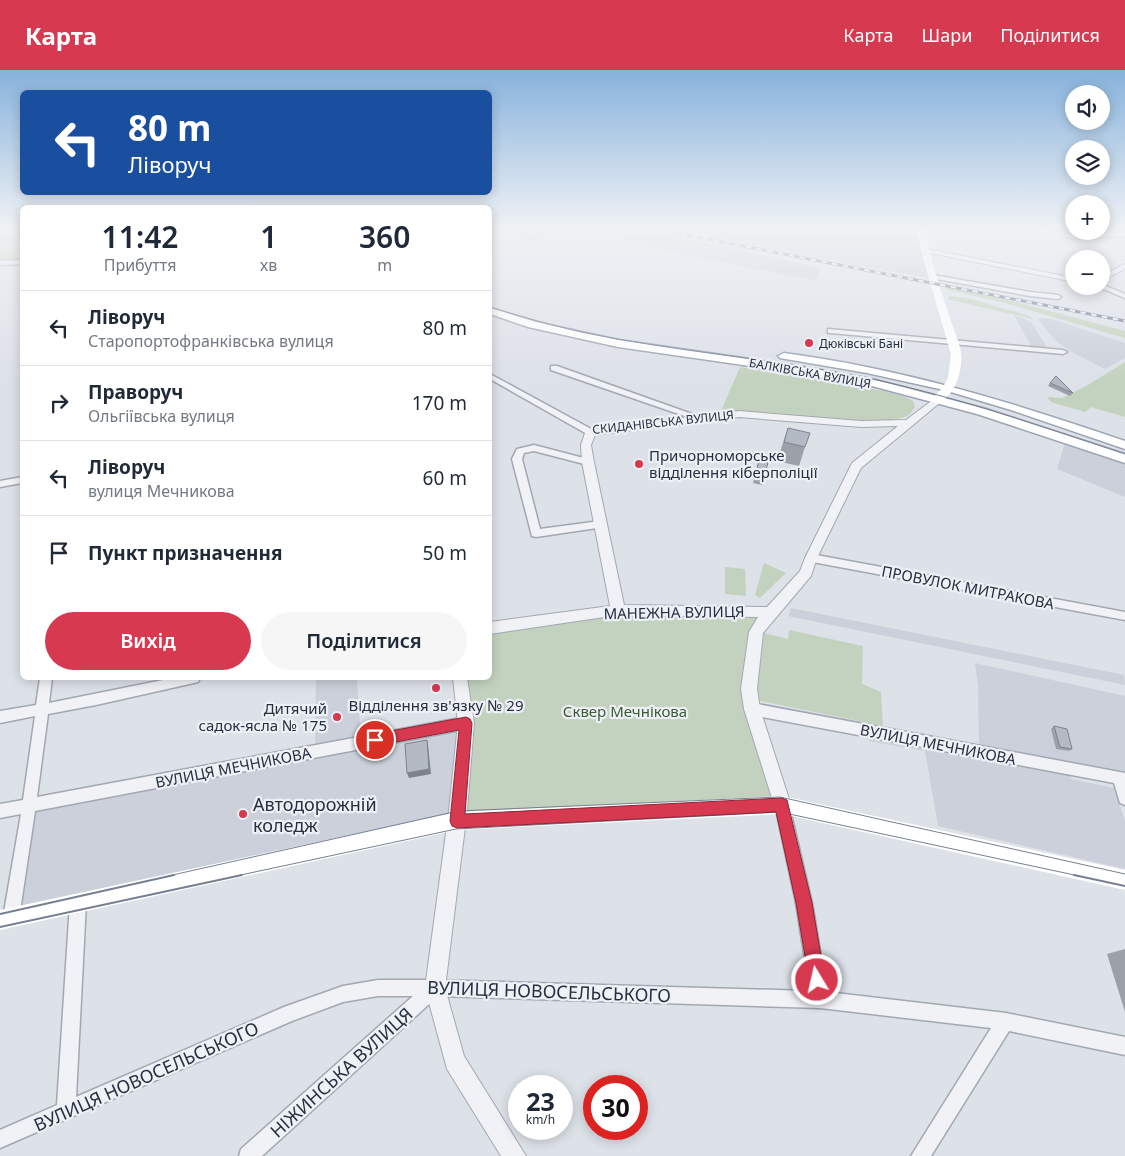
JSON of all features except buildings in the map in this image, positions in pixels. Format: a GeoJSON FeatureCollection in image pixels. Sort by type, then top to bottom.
{"type":"FeatureCollection","features":[{"type":"Feature","properties":{"kind":"main road"},"geometry":{"type":"LineString","coordinates":[[933,278],[956,354],[955,367],[948,388],[938,400]]}},
{"type":"Feature","properties":{"kind":"main road","name":"БАЛКІВСЬКА ВУЛИЦЯ"},"geometry":{"type":"LineString","coordinates":[[492,301],[537,316],[599,331],[825,362],[948,388],[1020,409],[1125,445]]}},
{"type":"Feature","properties":{"kind":"main road","name":"БАЛКІВСЬКА ВУЛИЦЯ"},"geometry":{"type":"LineString","coordinates":[[492,312],[523,323],[598,340],[834,375],[938,400],[1024,425],[1125,459]]}},
{"type":"Feature","properties":{"kind":"main road"},"geometry":{"type":"LineString","coordinates":[[5,919],[457,821],[782,805],[1125,880]]}},
{"type":"Feature","properties":{"kind":"street"},"geometry":{"type":"LineString","coordinates":[[934,281],[1058,297]]}},
{"type":"Feature","properties":{"kind":"street"},"geometry":{"type":"LineString","coordinates":[[1110,290],[1125,296]]}},
{"type":"Feature","properties":{"kind":"street"},"geometry":{"type":"LineString","coordinates":[[831,330],[1062,352]]}},
{"type":"Feature","properties":{"kind":"street"},"geometry":{"type":"LineString","coordinates":[[554,368],[702,419]]}},
{"type":"Feature","properties":{"kind":"street","name":"СКИДАНІВСЬКА ВУЛИЦЯ"},"geometry":{"type":"LineString","coordinates":[[492,377],[590,432],[739,414],[861,424],[910,423]]}},
{"type":"Feature","properties":{"kind":"street"},"geometry":{"type":"LineString","coordinates":[[820,1000],[804,903],[782,805],[752,709],[749,689],[754,644],[759,626],[806,573],[856,466],[938,400]]}},
{"type":"Feature","properties":{"kind":"street"},"geometry":{"type":"LineString","coordinates":[[590,432],[586,445],[588,462],[618,610]]}},
{"type":"Feature","properties":{"kind":"street"},"geometry":{"type":"LineString","coordinates":[[588,462],[534,448],[520,451],[517,459],[536,533],[600,525]]}},
{"type":"Feature","properties":{"kind":"street"},"geometry":{"type":"LineString","coordinates":[[0,484],[20,480]]}},
{"type":"Feature","properties":{"kind":"street","name":"ПРОВУЛОК МИТРАКОВА"},"geometry":{"type":"LineString","coordinates":[[812,558],[1125,616]]}},
{"type":"Feature","properties":{"kind":"street","name":"МАНЕЖНА ВУЛИЦЯ"},"geometry":{"type":"LineString","coordinates":[[492,628],[618,610],[751,611],[770,613]]}},
{"type":"Feature","properties":{"kind":"street"},"geometry":{"type":"LineString","coordinates":[[5,919],[29,806],[46,680]]}},
{"type":"Feature","properties":{"kind":"street"},"geometry":{"type":"LineString","coordinates":[[0,718],[184,680]]}},
{"type":"Feature","properties":{"kind":"street"},"geometry":{"type":"LineString","coordinates":[[460,680],[466,723],[457,821],[435,988],[455,1061],[514,1156]]}},
{"type":"Feature","properties":{"kind":"street","name":"ВУЛИЦЯ МЕЧНИКОВА"},"geometry":{"type":"LineString","coordinates":[[752,709],[1122,779]]}},
{"type":"Feature","properties":{"kind":"street","name":"ВУЛИЦЯ МЕЧНИКОВА"},"geometry":{"type":"LineString","coordinates":[[0,811],[466,723]]}},
{"type":"Feature","properties":{"kind":"street"},"geometry":{"type":"LineString","coordinates":[[1122,779],[1125,798]]}},
{"type":"Feature","properties":{"kind":"street"},"geometry":{"type":"LineString","coordinates":[[66,1111],[78,903]]}},
{"type":"Feature","properties":{"kind":"street","name":"ВУЛИЦЯ НОВОСЕЛЬСЬКОГО"},"geometry":{"type":"LineString","coordinates":[[0,1139],[290,1014],[343,994],[378,988],[435,988],[820,1000],[1006,1022],[1125,1046]]}},
{"type":"Feature","properties":{"kind":"street","name":"НІЖИНСЬКА ВУЛИЦЯ"},"geometry":{"type":"LineString","coordinates":[[248,1156],[435,988]]}},
{"type":"Feature","properties":{"kind":"street"},"geometry":{"type":"LineString","coordinates":[[920,1156],[1006,1022]]}},
{"type":"Feature","properties":{"kind":"shaded area"},"geometry":{"type":"Polygon","coordinates":[[[800,278],[817,278],[816,281],[800,278]]]}},
{"type":"Feature","properties":{"kind":"shaded area"},"geometry":{"type":"Polygon","coordinates":[[[1014,315],[1031,322],[1049,350],[1030,348],[1030,344],[1014,315]]]}},
{"type":"Feature","properties":{"kind":"shaded area"},"geometry":{"type":"Polygon","coordinates":[[[1037,318],[1048,318],[1125,343],[1125,358],[1105,369],[1070,351],[1055,340],[1037,318]]]}},
{"type":"Feature","properties":{"kind":"shaded area"},"geometry":{"type":"Polygon","coordinates":[[[1065,443],[1125,464],[1125,497],[1057,469],[1065,443]]]}},
{"type":"Feature","properties":{"kind":"shaded area"},"geometry":{"type":"Polygon","coordinates":[[[791,608],[1124,675],[1125,685],[788,616],[791,608]]]}},
{"type":"Feature","properties":{"kind":"shaded area"},"geometry":{"type":"Polygon","coordinates":[[[975,663],[1125,696],[1125,775],[979,750],[978,686],[975,663]]]}},
{"type":"Feature","properties":{"kind":"shaded area","name":"Дитячий садок-ясла № 175"},"geometry":{"type":"Polygon","coordinates":[[[316,680],[357,680],[361,741],[315,750],[316,680]]]}},
{"type":"Feature","properties":{"kind":"shaded area","name":"Автодорожній коледж"},"geometry":{"type":"Polygon","coordinates":[[[465,723],[457,821],[13,915],[30,806],[465,723]]]}},
{"type":"Feature","properties":{"kind":"shaded area"},"geometry":{"type":"Polygon","coordinates":[[[868,735],[1069,772],[1071,779],[1114,788],[1125,821],[1125,869],[938,826],[925,751],[869,741],[868,735]]]}},
{"type":"Feature","properties":{"kind":"green space"},"geometry":{"type":"Polygon","coordinates":[[[949,287],[1008,300],[1125,331],[1125,338],[946,288],[949,287]]]}},
{"type":"Feature","properties":{"kind":"green space"},"geometry":{"type":"Polygon","coordinates":[[[950,296],[967,298],[1030,316],[1033,319],[950,300],[948,298],[950,296]]]}},
{"type":"Feature","properties":{"kind":"green space"},"geometry":{"type":"Polygon","coordinates":[[[1125,362],[1125,417],[1091,407],[1085,412],[1051,402],[1047,397],[1062,398],[1088,385],[1125,362]]]}},
{"type":"Feature","properties":{"kind":"green space"},"geometry":{"type":"Polygon","coordinates":[[[740,367],[888,392],[901,395],[913,401],[915,407],[910,414],[897,419],[876,421],[820,420],[721,411],[740,367]]]}},
{"type":"Feature","properties":{"kind":"green space"},"geometry":{"type":"Polygon","coordinates":[[[764,563],[786,573],[760,598],[755,595],[764,563]]]}},
{"type":"Feature","properties":{"kind":"green space"},"geometry":{"type":"Polygon","coordinates":[[[725,567],[745,569],[746,596],[725,594],[725,567]]]}},
{"type":"Feature","properties":{"kind":"green space","name":"Сквер Мечнікова"},"geometry":{"type":"Polygon","coordinates":[[[618,610],[770,613],[762,622],[749,689],[780,797],[457,821],[466,723],[460,680],[492,680],[492,628],[618,610]]]}},
{"type":"Feature","properties":{"kind":"green space"},"geometry":{"type":"Polygon","coordinates":[[[789,630],[863,646],[862,684],[881,692],[883,726],[756,700],[764,633],[788,639],[789,630]]]}},
{"type":"Feature","properties":{"kind":"tram line"},"geometry":{"type":"LineString","coordinates":[[492,308],[581,332],[615,339],[788,364],[891,383],[992,411],[1125,454]]}},
{"type":"Feature","properties":{"kind":"tram line"},"geometry":{"type":"LineString","coordinates":[[168,876],[458,811],[780,797],[1125,874]]}},
{"type":"Feature","properties":{"kind":"tram line"},"geometry":{"type":"LineString","coordinates":[[236,876],[456,829],[780,812],[1079,876]]}},
{"type":"Feature","properties":{"kind":"tram line"},"geometry":{"type":"LineString","coordinates":[[0,914],[174,875]]}},
{"type":"Feature","properties":{"kind":"tram line"},"geometry":{"type":"LineString","coordinates":[[0,927],[242,875]]}},
{"type":"Feature","properties":{"kind":"tram line"},"geometry":{"type":"LineString","coordinates":[[1074,875],[1125,886]]}},
{"type":"Feature","properties":{"kind":"railway"},"geometry":{"type":"LineString","coordinates":[[904,278],[1125,321]]}},
{"type":"Feature","properties":{"kind":"place","name":"Дюківські Бані"},"geometry":{"type":"Point","coordinates":[809,343]}},
{"type":"Feature","properties":{"kind":"place","name":"Причорноморське відділення кіберполіції"},"geometry":{"type":"Point","coordinates":[639,464]}},
{"type":"Feature","properties":{"kind":"place","name":"Відділення зв'язку № 29"},"geometry":{"type":"Point","coordinates":[436,688]}},
{"type":"Feature","properties":{"kind":"place","name":"Дитячий садок-ясла № 175"},"geometry":{"type":"Point","coordinates":[337,717]}},
{"type":"Feature","properties":{"kind":"place","name":"Автодорожній коледж"},"geometry":{"type":"Point","coordinates":[243,814]}},
{"type":"Feature","properties":{"kind":"route"},"geometry":{"type":"LineString","coordinates":[[375,740],[466,723],[457,821],[782,805],[804,903],[817,980]]}}]}
